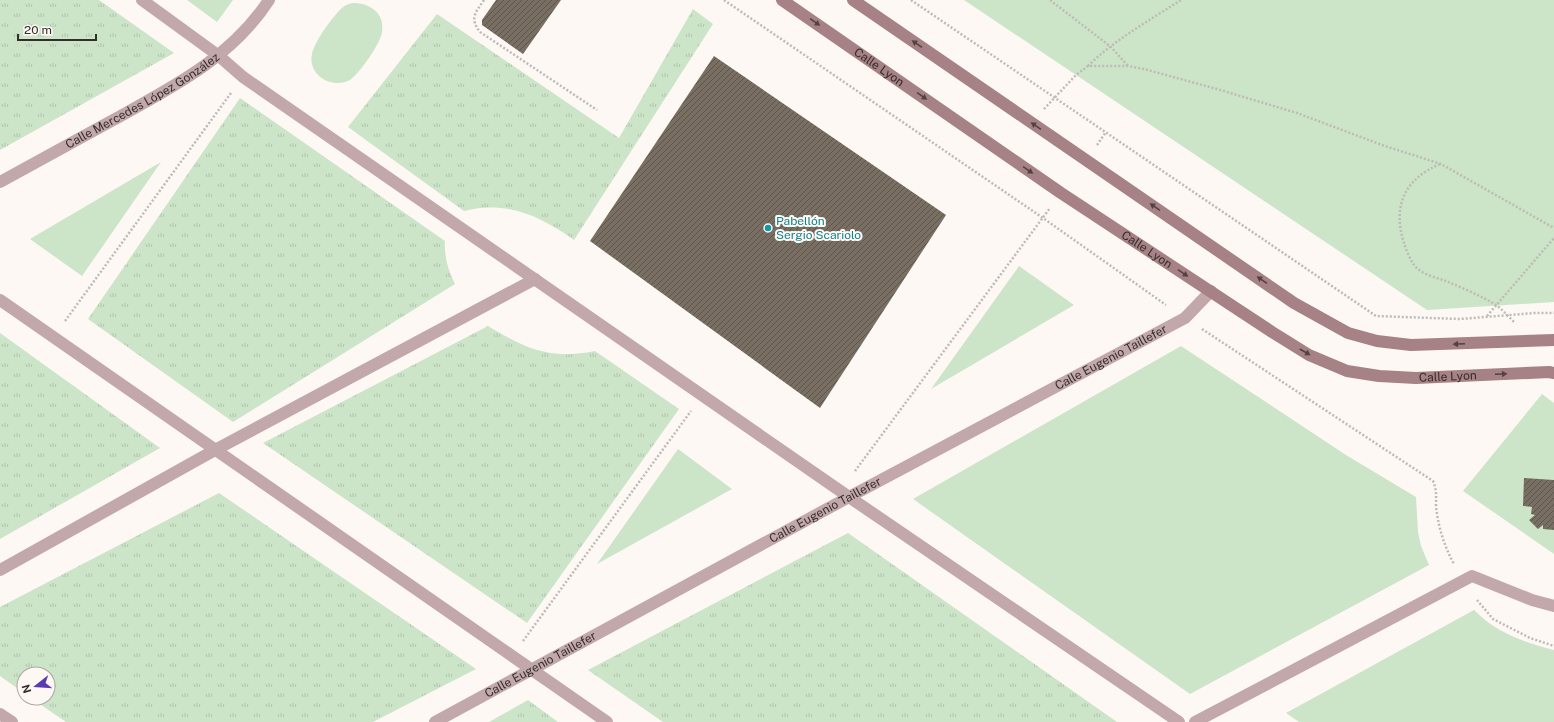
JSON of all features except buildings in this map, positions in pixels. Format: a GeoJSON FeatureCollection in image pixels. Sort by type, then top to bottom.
{"type":"FeatureCollection","features":[{"type":"Feature","properties":{"kind":"street"},"geometry":{"type":"LineString","coordinates":[[142,0],[219,56],[243,77],[845,494],[1179,722]]}},
{"type":"Feature","properties":{"kind":"street","name":"Calle Mercedes López González"},"geometry":{"type":"LineString","coordinates":[[0,182],[176,86],[219,56],[238,39],[258,17],[269,0]]}},
{"type":"Feature","properties":{"kind":"street","name":"Calle Lyon"},"geometry":{"type":"LineString","coordinates":[[782,0],[1061,193],[1210,292],[1309,355],[1347,372],[1378,376],[1416,378],[1554,373]]}},
{"type":"Feature","properties":{"kind":"street"},"geometry":{"type":"LineString","coordinates":[[853,0],[1294,302],[1348,333],[1377,341],[1411,345],[1554,340]]}},
{"type":"Feature","properties":{"kind":"street"},"geometry":{"type":"LineString","coordinates":[[0,570],[215,450],[535,278]]}},
{"type":"Feature","properties":{"kind":"street","name":"Calle Eugenio Taillefer"},"geometry":{"type":"LineString","coordinates":[[435,722],[531,670],[845,494],[1184,318],[1210,292]]}},
{"type":"Feature","properties":{"kind":"street"},"geometry":{"type":"LineString","coordinates":[[0,300],[52,338],[607,722]]}},
{"type":"Feature","properties":{"kind":"street"},"geometry":{"type":"LineString","coordinates":[[1195,722],[1472,576],[1532,600],[1554,606]]}},
{"type":"Feature","properties":{"kind":"street"},"geometry":{"type":"LineString","coordinates":[[0,714],[12,722]]}},
{"type":"Feature","properties":{"kind":"path"},"geometry":{"type":"LineString","coordinates":[[484,0],[475,14],[474,19],[474,24],[480,32],[597,110]]}},
{"type":"Feature","properties":{"kind":"path"},"geometry":{"type":"LineString","coordinates":[[911,0],[1376,316],[1460,319],[1554,313]]}},
{"type":"Feature","properties":{"kind":"path"},"geometry":{"type":"LineString","coordinates":[[1050,0],[1111,47],[1128,66]]}},
{"type":"Feature","properties":{"kind":"path"},"geometry":{"type":"LineString","coordinates":[[1032,123],[1054,97],[1097,57],[1181,0]]}},
{"type":"Feature","properties":{"kind":"path"},"geometry":{"type":"LineString","coordinates":[[1088,66],[1128,66],[1217,89],[1297,113],[1441,164],[1554,228]]}},
{"type":"Feature","properties":{"kind":"path"},"geometry":{"type":"LineString","coordinates":[[52,338],[243,77]]}},
{"type":"Feature","properties":{"kind":"path"},"geometry":{"type":"LineString","coordinates":[[1086,160],[1106,132]]}},
{"type":"Feature","properties":{"kind":"path"},"geometry":{"type":"LineString","coordinates":[[1441,164],[1426,170],[1413,181],[1404,195],[1399,211],[1400,232],[1406,251],[1417,269],[1465,289],[1496,305],[1534,341]]}},
{"type":"Feature","properties":{"kind":"path"},"geometry":{"type":"LineString","coordinates":[[845,494],[1061,193]]}},
{"type":"Feature","properties":{"kind":"path"},"geometry":{"type":"LineString","coordinates":[[1487,317],[1554,238]]}},
{"type":"Feature","properties":{"kind":"path"},"geometry":{"type":"LineString","coordinates":[[512,656],[703,395]]}},
{"type":"Feature","properties":{"kind":"green space"},"geometry":{"type":"Polygon","coordinates":[[[0,0],[99,0],[174,53],[0,150],[0,0]]]}},
{"type":"Feature","properties":{"kind":"green space"},"geometry":{"type":"Polygon","coordinates":[[[187,0],[233,0],[217,22],[187,0]]]}},
{"type":"Feature","properties":{"kind":"green space"},"geometry":{"type":"Polygon","coordinates":[[[964,0],[1554,0],[1554,302],[1427,310],[964,0]]]}},
{"type":"Feature","properties":{"kind":"green space"},"geometry":{"type":"Polygon","coordinates":[[[353,3],[359,3],[370,7],[379,14],[382,25],[381,37],[369,58],[354,77],[344,82],[330,82],[321,78],[312,66],[311,57],[313,49],[320,36],[334,17],[343,7],[353,3]]]}},
{"type":"Feature","properties":{"kind":"green space"},"geometry":{"type":"Polygon","coordinates":[[[693,9],[713,24],[574,240],[562,231],[536,217],[522,212],[494,208],[479,208],[464,211],[348,127],[437,14],[619,138],[693,9]]]}},
{"type":"Feature","properties":{"kind":"green space"},"geometry":{"type":"Polygon","coordinates":[[[240,98],[445,241],[447,263],[455,284],[233,422],[88,319],[240,98]]]}},
{"type":"Feature","properties":{"kind":"green space"},"geometry":{"type":"Polygon","coordinates":[[[161,162],[82,276],[30,239],[161,162]]]}},
{"type":"Feature","properties":{"kind":"green space"},"geometry":{"type":"Polygon","coordinates":[[[1019,266],[1074,305],[931,389],[1019,266]]]}},
{"type":"Feature","properties":{"kind":"green space"},"geometry":{"type":"Polygon","coordinates":[[[488,326],[514,341],[551,353],[565,354],[595,351],[679,409],[527,623],[263,443],[488,326]]]}},
{"type":"Feature","properties":{"kind":"green space"},"geometry":{"type":"Polygon","coordinates":[[[0,333],[160,448],[0,539],[0,333]]]}},
{"type":"Feature","properties":{"kind":"green space"},"geometry":{"type":"Polygon","coordinates":[[[1181,346],[1346,455],[1416,497],[1418,532],[1421,546],[1429,565],[1190,694],[913,499],[1181,346]]]}},
{"type":"Feature","properties":{"kind":"green space"},"geometry":{"type":"Polygon","coordinates":[[[1542,394],[1554,403],[1554,554],[1463,491],[1542,394]]]}},
{"type":"Feature","properties":{"kind":"green space"},"geometry":{"type":"Polygon","coordinates":[[[678,449],[732,489],[597,564],[678,449]]]}},
{"type":"Feature","properties":{"kind":"green space"},"geometry":{"type":"Polygon","coordinates":[[[219,493],[476,669],[373,722],[66,722],[43,706],[56,706],[56,666],[16,666],[16,687],[0,676],[0,607],[219,493]]]}},
{"type":"Feature","properties":{"kind":"green space"},"geometry":{"type":"Polygon","coordinates":[[[848,533],[1117,722],[663,722],[588,670],[848,533]]]}},
{"type":"Feature","properties":{"kind":"green space"},"geometry":{"type":"Polygon","coordinates":[[[1474,610],[1492,625],[1511,636],[1554,650],[1554,722],[1299,722],[1286,713],[1474,610]]]}},
{"type":"Feature","properties":{"kind":"green space"},"geometry":{"type":"Polygon","coordinates":[[[528,700],[558,722],[489,722],[528,700]]]}},
{"type":"Feature","properties":{"kind":"place","name":"Pabellón Sergio Scariolo"},"geometry":{"type":"Point","coordinates":[768,228]}}]}
